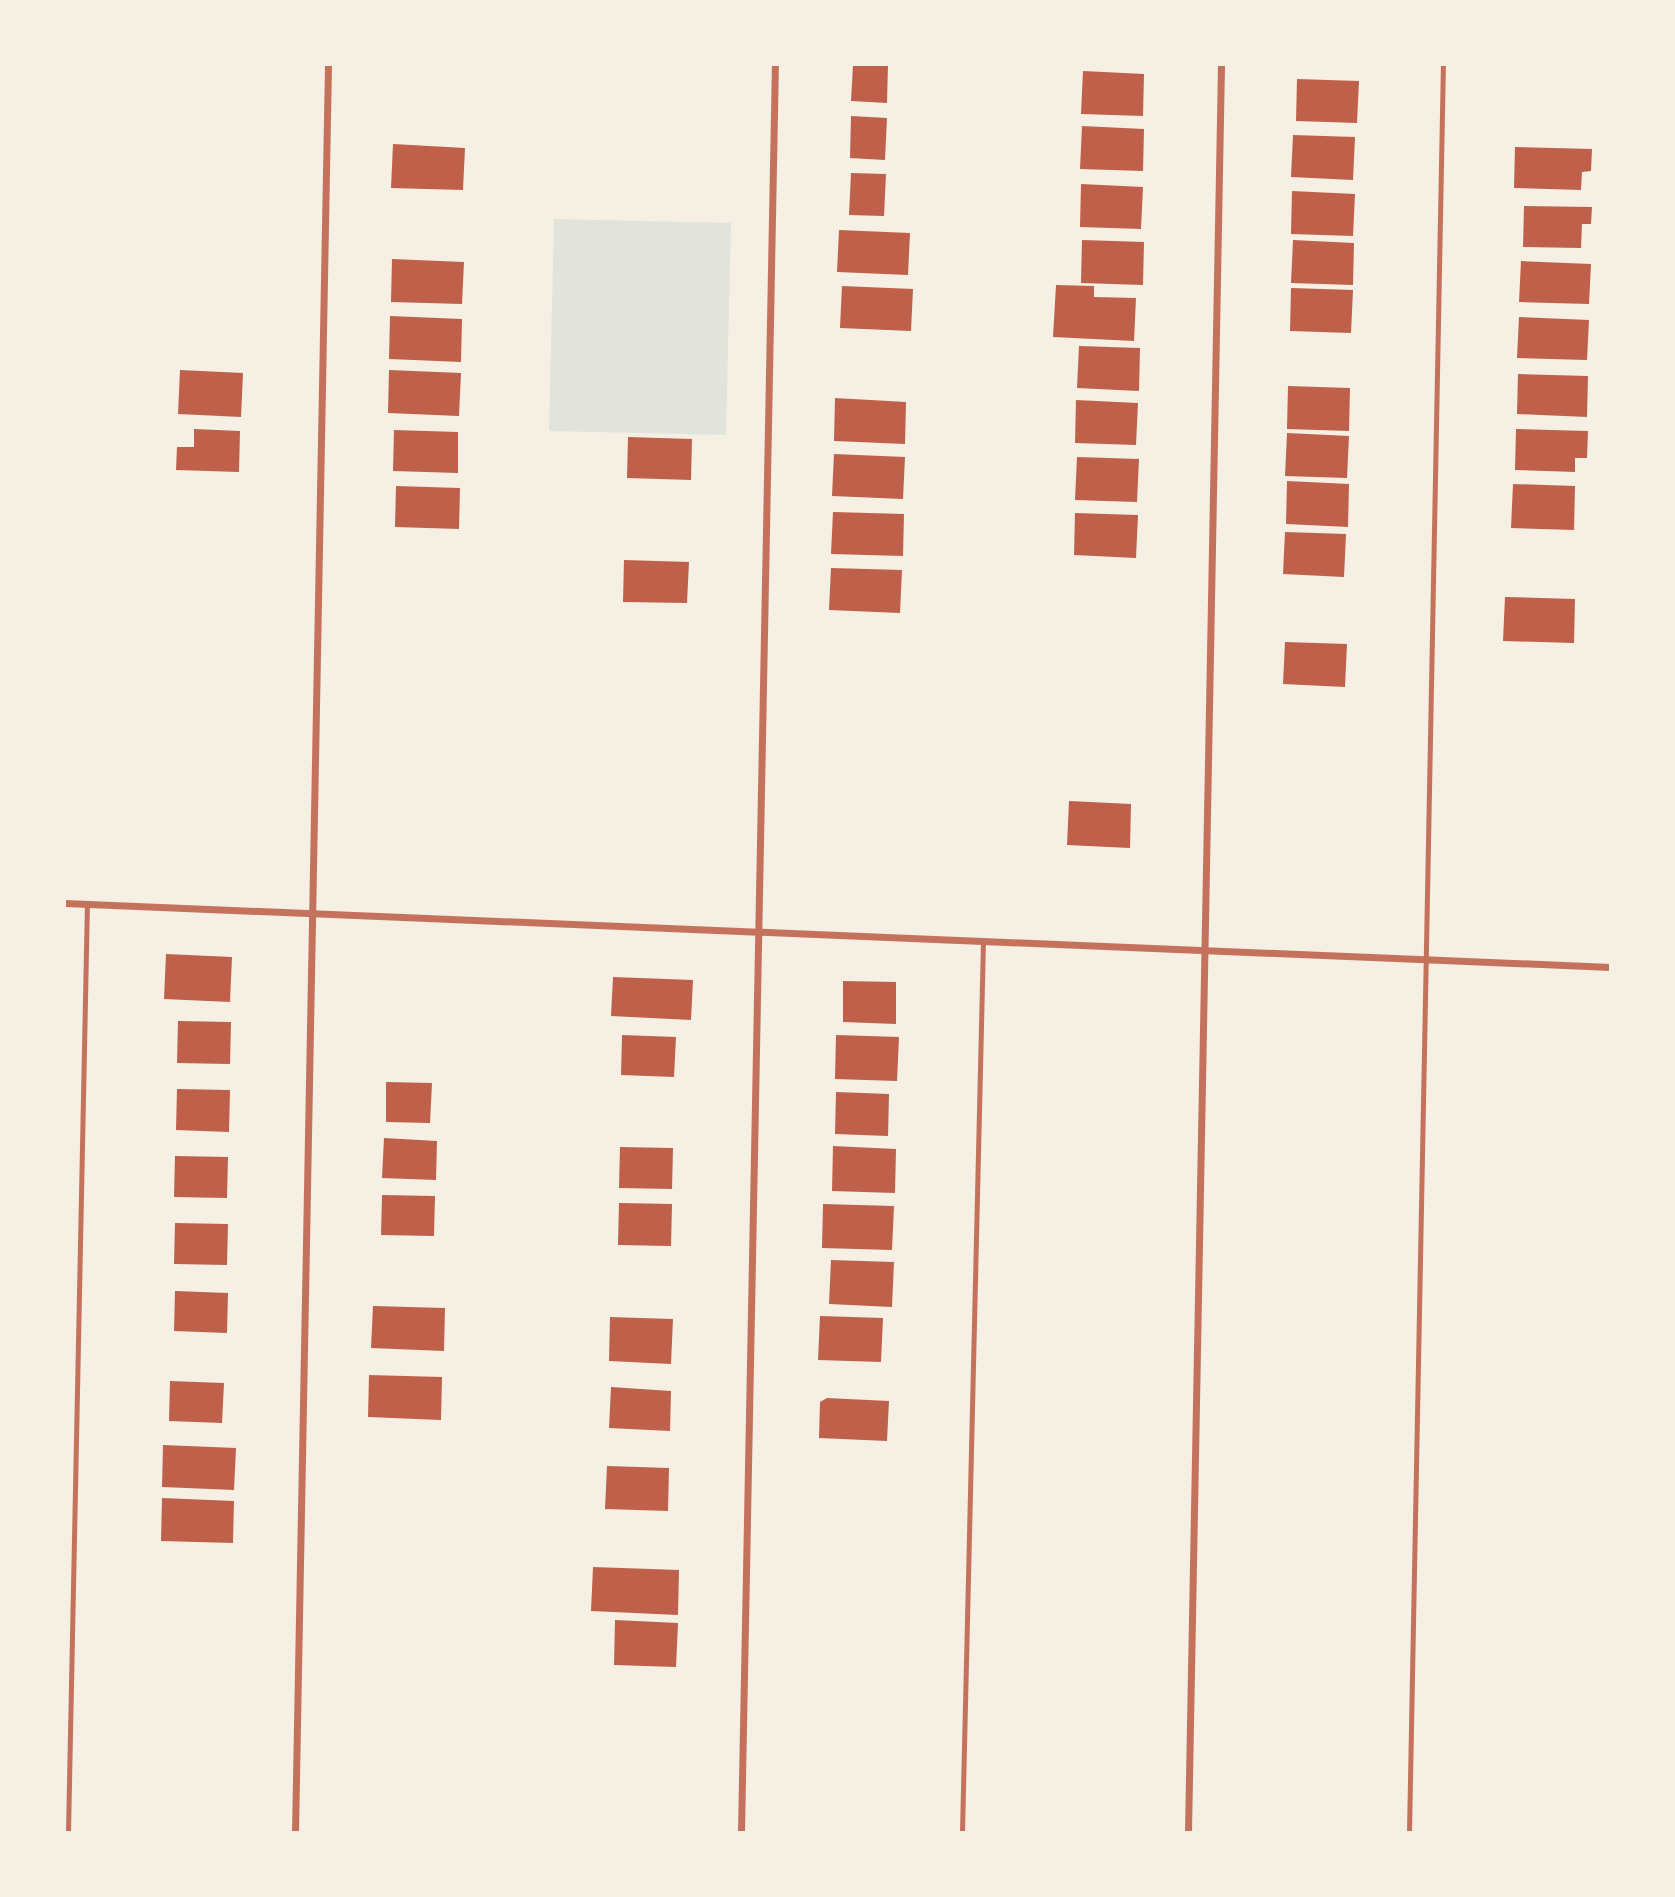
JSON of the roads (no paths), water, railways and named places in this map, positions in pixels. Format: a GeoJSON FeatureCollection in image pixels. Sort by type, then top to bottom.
{"type":"FeatureCollection","features":[{"type":"Feature","properties":{"kind":"street"},"geometry":{"type":"LineString","coordinates":[[295,1832],[310,914],[328,65]]}},
{"type":"Feature","properties":{"kind":"street"},"geometry":{"type":"LineString","coordinates":[[741,1832],[775,65]]}},
{"type":"Feature","properties":{"kind":"street"},"geometry":{"type":"LineString","coordinates":[[1188,1832],[1221,65]]}},
{"type":"Feature","properties":{"kind":"street"},"geometry":{"type":"LineString","coordinates":[[65,903],[1610,967]]}},
{"type":"Feature","properties":{"kind":"lane"},"geometry":{"type":"LineString","coordinates":[[1409,1832],[1443,65]]}},
{"type":"Feature","properties":{"kind":"lane"},"geometry":{"type":"LineString","coordinates":[[68,1832],[87,904]]}},
{"type":"Feature","properties":{"kind":"lane"},"geometry":{"type":"LineString","coordinates":[[962,1832],[983,942]]}}]}
